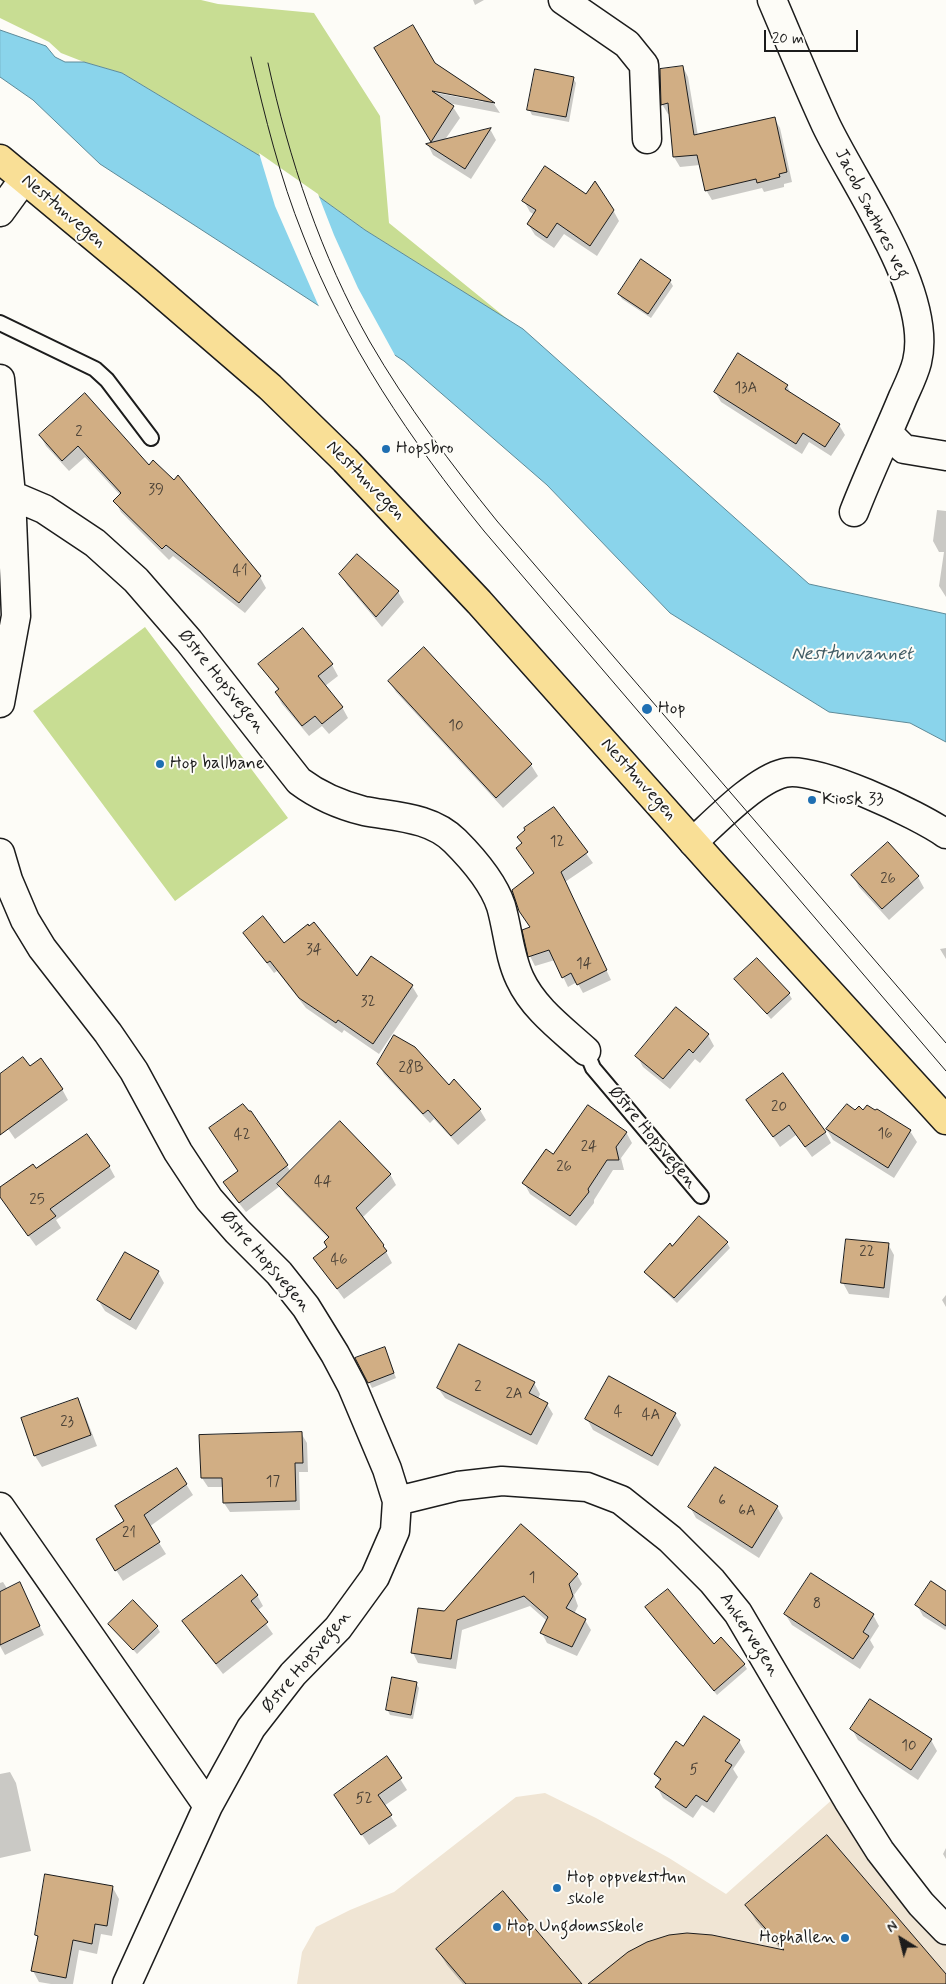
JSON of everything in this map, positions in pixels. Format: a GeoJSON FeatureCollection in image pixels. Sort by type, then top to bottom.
{"type":"FeatureCollection","features":[{"type":"Feature","properties":{"kind":"main road","name":"Nesttunvegen"},"geometry":{"type":"LineString","coordinates":[[0,159],[147,281],[270,387],[345,460],[479,602],[693,842],[946,1120]]}},
{"type":"Feature","properties":{"kind":"street"},"geometry":{"type":"LineString","coordinates":[[563,0],[628,44],[644,65],[647,139]]}},
{"type":"Feature","properties":{"kind":"street","name":"Jacob Sæthres veg"},"geometry":{"type":"LineString","coordinates":[[772,0],[826,126],[857,186],[873,210],[914,302],[919,340],[917,362],[854,512]]}},
{"type":"Feature","properties":{"kind":"street"},"geometry":{"type":"LineString","coordinates":[[0,212],[24,179]]}},
{"type":"Feature","properties":{"kind":"street"},"geometry":{"type":"LineString","coordinates":[[0,379],[5,490],[16,616],[0,703]]}},
{"type":"Feature","properties":{"kind":"street"},"geometry":{"type":"LineString","coordinates":[[888,433],[904,449],[946,456]]}},
{"type":"Feature","properties":{"kind":"street","name":"Østre Hopsvegen"},"geometry":{"type":"LineString","coordinates":[[5,490],[44,508],[95,543],[136,580],[189,641],[299,781],[315,793],[339,804],[420,820],[439,829],[454,840],[474,862],[492,888],[500,905],[511,954],[532,1000],[586,1051]]}},
{"type":"Feature","properties":{"kind":"street"},"geometry":{"type":"LineString","coordinates":[[693,842],[755,788],[784,772],[800,772],[828,779],[879,799],[946,834]]}},
{"type":"Feature","properties":{"kind":"street","name":"Østre Hopsvegen"},"geometry":{"type":"LineString","coordinates":[[0,853],[4,880],[25,920],[42,948],[108,1033],[134,1071],[178,1152],[209,1199],[279,1273],[306,1307],[335,1354],[352,1386],[387,1469],[397,1501],[396,1531],[375,1577],[338,1628],[293,1674],[251,1728],[208,1806],[127,1984]]}},
{"type":"Feature","properties":{"kind":"street","name":"Ankervegen"},"geometry":{"type":"LineString","coordinates":[[397,1501],[458,1486],[502,1481],[587,1487],[621,1500],[670,1539],[712,1581],[738,1613],[880,1851],[921,1904],[946,1930]]}},
{"type":"Feature","properties":{"kind":"street"},"geometry":{"type":"LineString","coordinates":[[0,1508],[208,1806]]}},
{"type":"Feature","properties":{"kind":"lane"},"geometry":{"type":"LineString","coordinates":[[0,323],[95,369],[107,380],[151,438]]}},
{"type":"Feature","properties":{"kind":"lane","name":"Østre Hopsvegen"},"geometry":{"type":"LineString","coordinates":[[586,1051],[593,1068],[701,1196]]}},
{"type":"Feature","properties":{"kind":"shaded area","name":"Hop oppveksttun skole"},"geometry":{"type":"Polygon","coordinates":[[[545,1793],[596,1818],[669,1858],[726,1894],[834,1798],[934,1932],[946,1943],[946,1984],[297,1984],[302,1952],[316,1927],[350,1910],[394,1892],[516,1797],[545,1793]]]}},
{"type":"Feature","properties":{"kind":"green space"},"geometry":{"type":"Polygon","coordinates":[[[0,0],[201,0],[218,4],[314,13],[380,116],[389,223],[511,322],[365,230],[275,165],[122,73],[61,53],[49,42],[0,18],[0,0]]]}},
{"type":"Feature","properties":{"kind":"green space","name":"Hop ballbane"},"geometry":{"type":"Polygon","coordinates":[[[145,627],[288,818],[175,901],[33,711],[145,627]]]}},
{"type":"Feature","properties":{"kind":"water","name":"Nesttunvannet"},"geometry":{"type":"Polygon","coordinates":[[[0,30],[46,46],[55,57],[65,62],[84,62],[122,73],[275,165],[365,230],[523,329],[809,584],[946,614],[946,742],[910,723],[829,712],[670,613],[547,485],[404,361],[100,164],[33,100],[0,77],[0,30]]]}},
{"type":"Feature","properties":{"kind":"pier"},"geometry":{"type":"Polygon","coordinates":[[[259,153],[318,194],[358,288],[397,359],[320,309],[275,206],[259,153]]]}},
{"type":"Feature","properties":{"kind":"building"},"geometry":{"type":"Polygon","coordinates":[[[413,25],[435,63],[495,103],[432,91],[454,106],[431,142],[374,48],[413,25]]]}},
{"type":"Feature","properties":{"kind":"building"},"geometry":{"type":"Polygon","coordinates":[[[683,66],[694,135],[775,117],[787,172],[779,174],[780,177],[757,183],[756,179],[705,191],[697,155],[673,157],[668,103],[661,105],[660,69],[683,66]]]}},
{"type":"Feature","properties":{"kind":"building"},"geometry":{"type":"Polygon","coordinates":[[[535,69],[574,77],[566,117],[527,110],[535,69]]]}},
{"type":"Feature","properties":{"kind":"building"},"geometry":{"type":"Polygon","coordinates":[[[491,128],[465,169],[426,144],[491,128]]]}},
{"type":"Feature","properties":{"kind":"building"},"geometry":{"type":"Polygon","coordinates":[[[545,166],[586,194],[595,181],[614,210],[590,246],[557,223],[547,238],[527,224],[536,210],[522,201],[545,166]]]}},
{"type":"Feature","properties":{"kind":"building"},"geometry":{"type":"Polygon","coordinates":[[[641,259],[671,280],[648,314],[618,294],[641,259]]]}},
{"type":"Feature","properties":{"kind":"building"},"geometry":{"type":"Polygon","coordinates":[[[738,353],[788,385],[785,389],[840,424],[825,447],[803,433],[796,444],[714,392],[738,353]]]}},
{"type":"Feature","properties":{"kind":"building"},"geometry":{"type":"Polygon","coordinates":[[[85,393],[149,465],[153,460],[174,480],[178,475],[261,576],[239,603],[166,545],[162,549],[113,501],[121,493],[78,446],[62,461],[39,435],[85,393]]]}},
{"type":"Feature","properties":{"kind":"building"},"geometry":{"type":"Polygon","coordinates":[[[357,554],[399,591],[376,617],[339,574],[357,554]]]}},
{"type":"Feature","properties":{"kind":"building"},"geometry":{"type":"Polygon","coordinates":[[[303,628],[333,664],[318,676],[343,707],[322,724],[315,716],[302,726],[275,692],[279,689],[258,664],[303,628]]]}},
{"type":"Feature","properties":{"kind":"building"},"geometry":{"type":"Polygon","coordinates":[[[424,647],[532,764],[496,798],[388,681],[424,647]]]}},
{"type":"Feature","properties":{"kind":"building"},"geometry":{"type":"Polygon","coordinates":[[[554,807],[588,852],[561,872],[607,970],[577,985],[571,973],[562,978],[549,950],[528,957],[522,930],[530,927],[519,911],[512,890],[534,873],[516,848],[522,843],[517,837],[525,830],[524,828],[554,807]]]}},
{"type":"Feature","properties":{"kind":"building"},"geometry":{"type":"Polygon","coordinates":[[[888,842],[919,876],[882,909],[851,875],[888,842]]]}},
{"type":"Feature","properties":{"kind":"building"},"geometry":{"type":"Polygon","coordinates":[[[263,916],[284,943],[308,924],[309,926],[314,922],[357,976],[371,956],[413,985],[373,1044],[338,1020],[336,1023],[299,998],[270,961],[267,963],[243,933],[263,916]]]}},
{"type":"Feature","properties":{"kind":"building"},"geometry":{"type":"Polygon","coordinates":[[[757,958],[790,993],[767,1014],[734,979],[757,958]]]}},
{"type":"Feature","properties":{"kind":"building"},"geometry":{"type":"Polygon","coordinates":[[[676,1007],[709,1034],[693,1053],[689,1049],[663,1079],[635,1056],[676,1007]]]}},
{"type":"Feature","properties":{"kind":"building"},"geometry":{"type":"Polygon","coordinates":[[[394,1035],[415,1047],[449,1085],[454,1079],[481,1109],[451,1136],[428,1110],[423,1114],[377,1064],[394,1035]]]}},
{"type":"Feature","properties":{"kind":"building"},"geometry":{"type":"Polygon","coordinates":[[[23,1057],[30,1066],[41,1058],[63,1089],[0,1135],[0,1074],[23,1057]]]}},
{"type":"Feature","properties":{"kind":"building"},"geometry":{"type":"Polygon","coordinates":[[[783,1073],[826,1132],[805,1147],[789,1125],[773,1137],[746,1100],[783,1073]]]}},
{"type":"Feature","properties":{"kind":"building"},"geometry":{"type":"Polygon","coordinates":[[[243,1104],[251,1111],[288,1165],[239,1203],[223,1182],[238,1171],[209,1128],[243,1104]]]}},
{"type":"Feature","properties":{"kind":"building"},"geometry":{"type":"Polygon","coordinates":[[[847,1104],[855,1110],[859,1106],[863,1110],[867,1105],[875,1110],[877,1109],[911,1130],[888,1168],[826,1129],[847,1104]]]}},
{"type":"Feature","properties":{"kind":"building"},"geometry":{"type":"Polygon","coordinates":[[[588,1105],[627,1132],[616,1147],[619,1160],[607,1160],[588,1189],[589,1192],[570,1216],[522,1183],[546,1149],[553,1154],[588,1105]]]}},
{"type":"Feature","properties":{"kind":"building"},"geometry":{"type":"Polygon","coordinates":[[[340,1121],[391,1174],[356,1208],[387,1251],[337,1289],[313,1258],[327,1247],[324,1242],[329,1237],[277,1184],[340,1121]]]}},
{"type":"Feature","properties":{"kind":"building"},"geometry":{"type":"Polygon","coordinates":[[[87,1134],[110,1166],[50,1209],[56,1216],[28,1236],[0,1197],[0,1187],[33,1164],[36,1168],[87,1134]]]}},
{"type":"Feature","properties":{"kind":"building"},"geometry":{"type":"Polygon","coordinates":[[[699,1216],[728,1242],[674,1298],[644,1272],[670,1243],[672,1246],[699,1216]]]}},
{"type":"Feature","properties":{"kind":"building"},"geometry":{"type":"Polygon","coordinates":[[[846,1239],[889,1243],[884,1288],[841,1283],[846,1239]]]}},
{"type":"Feature","properties":{"kind":"building"},"geometry":{"type":"Polygon","coordinates":[[[125,1252],[159,1271],[130,1320],[97,1300],[125,1252]]]}},
{"type":"Feature","properties":{"kind":"building"},"geometry":{"type":"Polygon","coordinates":[[[459,1344],[535,1382],[529,1393],[548,1403],[531,1435],[437,1388],[459,1344]]]}},
{"type":"Feature","properties":{"kind":"building"},"geometry":{"type":"Polygon","coordinates":[[[385,1347],[394,1373],[368,1383],[355,1358],[385,1347]]]}},
{"type":"Feature","properties":{"kind":"building"},"geometry":{"type":"Polygon","coordinates":[[[609,1376],[676,1413],[652,1456],[585,1419],[609,1376]]]}},
{"type":"Feature","properties":{"kind":"building"},"geometry":{"type":"Polygon","coordinates":[[[78,1398],[91,1435],[34,1456],[21,1418],[78,1398]]]}},
{"type":"Feature","properties":{"kind":"building"},"geometry":{"type":"Polygon","coordinates":[[[302,1432],[303,1463],[295,1463],[296,1501],[223,1503],[222,1478],[201,1478],[199,1435],[302,1432]]]}},
{"type":"Feature","properties":{"kind":"building"},"geometry":{"type":"Polygon","coordinates":[[[715,1467],[778,1506],[752,1548],[688,1507],[715,1467]]]}},
{"type":"Feature","properties":{"kind":"building"},"geometry":{"type":"Polygon","coordinates":[[[177,1468],[187,1484],[144,1515],[160,1542],[115,1571],[96,1539],[124,1521],[115,1506],[177,1468]]]}},
{"type":"Feature","properties":{"kind":"building"},"geometry":{"type":"Polygon","coordinates":[[[521,1524],[578,1574],[569,1584],[573,1596],[566,1608],[586,1619],[572,1647],[540,1633],[548,1617],[524,1596],[457,1620],[451,1659],[411,1653],[418,1608],[444,1611],[521,1524]]]}},
{"type":"Feature","properties":{"kind":"building"},"geometry":{"type":"Polygon","coordinates":[[[811,1573],[874,1614],[863,1632],[869,1636],[853,1659],[784,1614],[811,1573]]]}},
{"type":"Feature","properties":{"kind":"building"},"geometry":{"type":"Polygon","coordinates":[[[242,1575],[258,1595],[251,1601],[268,1622],[216,1664],[182,1621],[242,1575]]]}},
{"type":"Feature","properties":{"kind":"building"},"geometry":{"type":"Polygon","coordinates":[[[931,1581],[946,1591],[946,1626],[915,1605],[931,1581]]]}},
{"type":"Feature","properties":{"kind":"building"},"geometry":{"type":"Polygon","coordinates":[[[20,1582],[40,1626],[0,1645],[0,1592],[20,1582]]]}},
{"type":"Feature","properties":{"kind":"building"},"geometry":{"type":"Polygon","coordinates":[[[668,1589],[714,1644],[721,1637],[745,1664],[714,1691],[645,1607],[668,1589]]]}},
{"type":"Feature","properties":{"kind":"building"},"geometry":{"type":"Polygon","coordinates":[[[133,1600],[158,1626],[133,1650],[108,1624],[133,1600]]]}},
{"type":"Feature","properties":{"kind":"building"},"geometry":{"type":"Polygon","coordinates":[[[392,1677],[417,1682],[411,1715],[386,1710],[392,1677]]]}},
{"type":"Feature","properties":{"kind":"building"},"geometry":{"type":"Polygon","coordinates":[[[870,1699],[932,1739],[911,1770],[850,1729],[870,1699]]]}},
{"type":"Feature","properties":{"kind":"building"},"geometry":{"type":"Polygon","coordinates":[[[704,1716],[740,1740],[725,1761],[732,1765],[707,1802],[696,1795],[686,1808],[655,1787],[661,1779],[654,1774],[676,1741],[683,1746],[704,1716]]]}},
{"type":"Feature","properties":{"kind":"building"},"geometry":{"type":"Polygon","coordinates":[[[387,1756],[402,1778],[378,1795],[392,1815],[361,1835],[334,1795],[387,1756]]]}},
{"type":"Feature","properties":{"kind":"building","name":"Hophallen"},"geometry":{"type":"Polygon","coordinates":[[[827,1835],[946,1974],[946,1984],[588,1984],[628,1952],[647,1942],[669,1935],[687,1933],[712,1935],[784,1950],[745,1905],[827,1835]]]}},
{"type":"Feature","properties":{"kind":"building"},"geometry":{"type":"Polygon","coordinates":[[[45,1874],[113,1886],[107,1926],[95,1924],[92,1944],[73,1940],[66,1978],[31,1971],[38,1936],[35,1935],[45,1874]]]}},
{"type":"Feature","properties":{"kind":"building","name":"Hop Ungdomsskole"},"geometry":{"type":"Polygon","coordinates":[[[503,1891],[582,1984],[466,1984],[436,1949],[503,1891]]]}},
{"type":"Feature","properties":{"kind":"tram line"},"geometry":{"type":"LineString","coordinates":[[251,57],[280,169],[303,235],[320,275],[359,353],[406,427],[484,531],[946,1071]]}},
{"type":"Feature","properties":{"kind":"tram line"},"geometry":{"type":"LineString","coordinates":[[268,63],[286,135],[308,206],[336,276],[370,342],[414,412],[497,521],[946,1043]]}},
{"type":"Feature","properties":{"kind":"place","name":"Hopsbro"},"geometry":{"type":"Point","coordinates":[386,449]}},
{"type":"Feature","properties":{"kind":"place","name":"Hop"},"geometry":{"type":"Point","coordinates":[647,709]}},
{"type":"Feature","properties":{"kind":"place","name":"Hop ballbane"},"geometry":{"type":"Point","coordinates":[160,764]}},
{"type":"Feature","properties":{"kind":"place","name":"Kiosk 33"},"geometry":{"type":"Point","coordinates":[812,800]}},
{"type":"Feature","properties":{"kind":"place","name":"Hop oppveksttun skole"},"geometry":{"type":"Point","coordinates":[557,1888]}},
{"type":"Feature","properties":{"kind":"place","name":"Hop Ungdomsskole"},"geometry":{"type":"Point","coordinates":[497,1927]}},
{"type":"Feature","properties":{"kind":"place","name":"Hophallen"},"geometry":{"type":"Point","coordinates":[845,1938]}}]}
